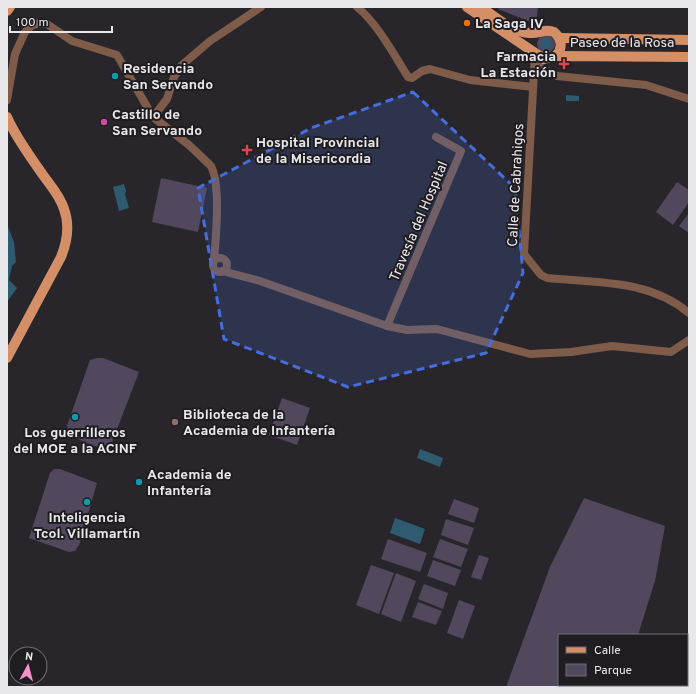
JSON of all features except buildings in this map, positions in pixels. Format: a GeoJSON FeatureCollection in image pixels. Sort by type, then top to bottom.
{"type":"FeatureCollection","features":[{"type":"Feature","properties":{"kind":"main road"},"geometry":{"type":"LineString","coordinates":[[7,12],[10,7]]}},
{"type":"Feature","properties":{"kind":"main road"},"geometry":{"type":"LineString","coordinates":[[467,7],[538,58]]}},
{"type":"Feature","properties":{"kind":"main road","name":"Paseo de la Rosa"},"geometry":{"type":"LineString","coordinates":[[481,7],[513,28],[530,34],[549,30],[554,32],[560,38],[561,48],[556,56]]}},
{"type":"Feature","properties":{"kind":"main road"},"geometry":{"type":"LineString","coordinates":[[538,33],[533,39],[538,58]]}},
{"type":"Feature","properties":{"kind":"main road","name":"Paseo de la Rosa"},"geometry":{"type":"LineString","coordinates":[[560,38],[689,40]]}},
{"type":"Feature","properties":{"kind":"main road","name":"Paseo de la Rosa"},"geometry":{"type":"LineString","coordinates":[[538,58],[556,56],[687,58]]}},
{"type":"Feature","properties":{"kind":"main road"},"geometry":{"type":"LineString","coordinates":[[7,117],[23,147],[59,198],[64,208],[67,232],[66,246],[61,257],[7,358]]}},
{"type":"Feature","properties":{"kind":"street"},"geometry":{"type":"LineString","coordinates":[[153,117],[170,94],[174,77],[182,65],[210,41],[260,7]]}},
{"type":"Feature","properties":{"kind":"street"},"geometry":{"type":"LineString","coordinates":[[358,7],[364,12],[383,38],[408,78],[412,78],[422,71],[430,69],[470,80],[533,84],[538,58]]}},
{"type":"Feature","properties":{"kind":"street"},"geometry":{"type":"LineString","coordinates":[[7,100],[12,67],[18,48],[25,32],[32,26],[39,23],[47,24],[72,41],[116,55],[153,117],[189,145],[211,166],[215,176],[216,242],[218,259],[212,267],[217,271],[225,268],[387,326],[407,330],[437,330],[530,354],[571,352],[612,346],[671,352],[689,340]]}},
{"type":"Feature","properties":{"kind":"street"},"geometry":{"type":"LineString","coordinates":[[538,58],[557,76],[646,85],[689,99]]}},
{"type":"Feature","properties":{"kind":"street","name":"Calle de Cabrahigos"},"geometry":{"type":"LineString","coordinates":[[538,58],[533,84],[524,254],[540,275],[547,278],[625,285],[647,289],[669,298],[689,313]]}},
{"type":"Feature","properties":{"kind":"street"},"geometry":{"type":"LineString","coordinates":[[148,108],[165,102]]}},
{"type":"Feature","properties":{"kind":"street","name":"Travesía del Hospital"},"geometry":{"type":"LineString","coordinates":[[387,326],[461,151],[436,138]]}},
{"type":"Feature","properties":{"kind":"street"},"geometry":{"type":"LineString","coordinates":[[218,259],[226,262],[225,268]]}},
{"type":"Feature","properties":{"kind":"street"},"geometry":{"type":"LineString","coordinates":[[225,268],[236,275],[260,281]]}},
{"type":"Feature","properties":{"kind":"highlighted area"},"geometry":{"type":"Polygon","coordinates":[[[413,92],[515,188],[523,273],[486,353],[348,387],[224,339],[198,188],[311,128],[413,92]]]}},
{"type":"Feature","properties":{"kind":"green space"},"geometry":{"type":"Polygon","coordinates":[[[499,7],[538,7],[536,24],[498,9],[499,7]]]}},
{"type":"Feature","properties":{"kind":"green space"},"geometry":{"type":"Polygon","coordinates":[[[542,35],[550,35],[555,40],[553,51],[550,53],[542,53],[537,48],[537,40],[542,35]]]}},
{"type":"Feature","properties":{"kind":"green space"},"geometry":{"type":"Polygon","coordinates":[[[161,178],[207,188],[198,232],[152,222],[161,178]]]}},
{"type":"Feature","properties":{"kind":"green space"},"geometry":{"type":"Polygon","coordinates":[[[677,182],[689,190],[689,202],[673,225],[656,212],[677,182]]]}},
{"type":"Feature","properties":{"kind":"green space"},"geometry":{"type":"Polygon","coordinates":[[[689,213],[689,233],[679,226],[689,213]]]}},
{"type":"Feature","properties":{"kind":"green space"},"geometry":{"type":"Polygon","coordinates":[[[103,358],[139,372],[109,450],[79,439],[74,436],[67,426],[90,360],[103,358]]]}},
{"type":"Feature","properties":{"kind":"green space"},"geometry":{"type":"Polygon","coordinates":[[[282,398],[310,408],[297,445],[269,435],[282,398]]]}},
{"type":"Feature","properties":{"kind":"green space"},"geometry":{"type":"Polygon","coordinates":[[[54,469],[60,469],[97,483],[79,545],[75,551],[69,552],[29,538],[50,473],[54,469]]]}},
{"type":"Feature","properties":{"kind":"green space"},"geometry":{"type":"Polygon","coordinates":[[[584,498],[665,526],[655,581],[638,634],[558,634],[558,686],[622,687],[506,687],[550,567],[584,498]]]}},
{"type":"Feature","properties":{"kind":"green space"},"geometry":{"type":"Polygon","coordinates":[[[454,499],[479,508],[474,523],[448,514],[454,499]]]}},
{"type":"Feature","properties":{"kind":"green space"},"geometry":{"type":"Polygon","coordinates":[[[446,519],[474,528],[468,545],[441,535],[446,519]]]}},
{"type":"Feature","properties":{"kind":"green space"},"geometry":{"type":"Polygon","coordinates":[[[388,539],[427,553],[420,572],[381,559],[388,539]]]}},
{"type":"Feature","properties":{"kind":"green space"},"geometry":{"type":"Polygon","coordinates":[[[440,539],[468,549],[461,567],[433,557],[440,539]]]}},
{"type":"Feature","properties":{"kind":"green space"},"geometry":{"type":"Polygon","coordinates":[[[479,555],[489,558],[481,580],[471,577],[479,555]]]}},
{"type":"Feature","properties":{"kind":"green space"},"geometry":{"type":"Polygon","coordinates":[[[433,560],[461,570],[455,586],[427,576],[433,560]]]}},
{"type":"Feature","properties":{"kind":"green space"},"geometry":{"type":"Polygon","coordinates":[[[371,565],[394,573],[379,614],[356,605],[371,565]]]}},
{"type":"Feature","properties":{"kind":"green space"},"geometry":{"type":"Polygon","coordinates":[[[396,573],[416,581],[401,622],[381,614],[396,573]]]}},
{"type":"Feature","properties":{"kind":"green space"},"geometry":{"type":"Polygon","coordinates":[[[424,584],[448,593],[443,609],[418,599],[424,584]]]}},
{"type":"Feature","properties":{"kind":"green space"},"geometry":{"type":"Polygon","coordinates":[[[459,600],[475,606],[463,639],[447,633],[459,600]]]}},
{"type":"Feature","properties":{"kind":"green space"},"geometry":{"type":"Polygon","coordinates":[[[418,602],[442,611],[436,625],[412,617],[418,602]]]}},
{"type":"Feature","properties":{"kind":"water"},"geometry":{"type":"Polygon","coordinates":[[[546,38],[550,40],[552,44],[550,48],[546,50],[542,48],[540,44],[542,40],[546,38]]]}},
{"type":"Feature","properties":{"kind":"water"},"geometry":{"type":"Polygon","coordinates":[[[566,95],[579,96],[579,101],[566,101],[566,95]]]}},
{"type":"Feature","properties":{"kind":"water"},"geometry":{"type":"Polygon","coordinates":[[[124,184],[129,208],[119,211],[113,187],[124,184]]]}},
{"type":"Feature","properties":{"kind":"water"},"geometry":{"type":"Polygon","coordinates":[[[7,224],[14,242],[16,262],[12,266],[9,280],[17,288],[7,302],[7,224]]]}},
{"type":"Feature","properties":{"kind":"water"},"geometry":{"type":"Polygon","coordinates":[[[420,449],[443,458],[440,467],[417,458],[420,449]]]}},
{"type":"Feature","properties":{"kind":"water"},"geometry":{"type":"Polygon","coordinates":[[[395,518],[425,529],[420,544],[390,533],[395,518]]]}},
{"type":"Feature","properties":{"kind":"place","name":"La Saga IV"},"geometry":{"type":"Point","coordinates":[467,23]}},
{"type":"Feature","properties":{"kind":"place","name":"Farmacia La Estación"},"geometry":{"type":"Point","coordinates":[564,64]}},
{"type":"Feature","properties":{"kind":"place","name":"Residencia San Servando"},"geometry":{"type":"Point","coordinates":[115,76]}},
{"type":"Feature","properties":{"kind":"place","name":"Castillo de San Servando"},"geometry":{"type":"Point","coordinates":[104,122]}},
{"type":"Feature","properties":{"kind":"place","name":"Hospital Provincial de la Misericordia"},"geometry":{"type":"Point","coordinates":[247,150]}},
{"type":"Feature","properties":{"kind":"place","name":"Los guerrilleros del MOE a la ACINF"},"geometry":{"type":"Point","coordinates":[75,417]}},
{"type":"Feature","properties":{"kind":"place","name":"Biblioteca de la Academia de Infantería"},"geometry":{"type":"Point","coordinates":[175,422]}},
{"type":"Feature","properties":{"kind":"place","name":"Academia de Infantería"},"geometry":{"type":"Point","coordinates":[139,482]}},
{"type":"Feature","properties":{"kind":"place","name":"Inteligencia Tcol. Villamartín"},"geometry":{"type":"Point","coordinates":[87,502]}}]}
